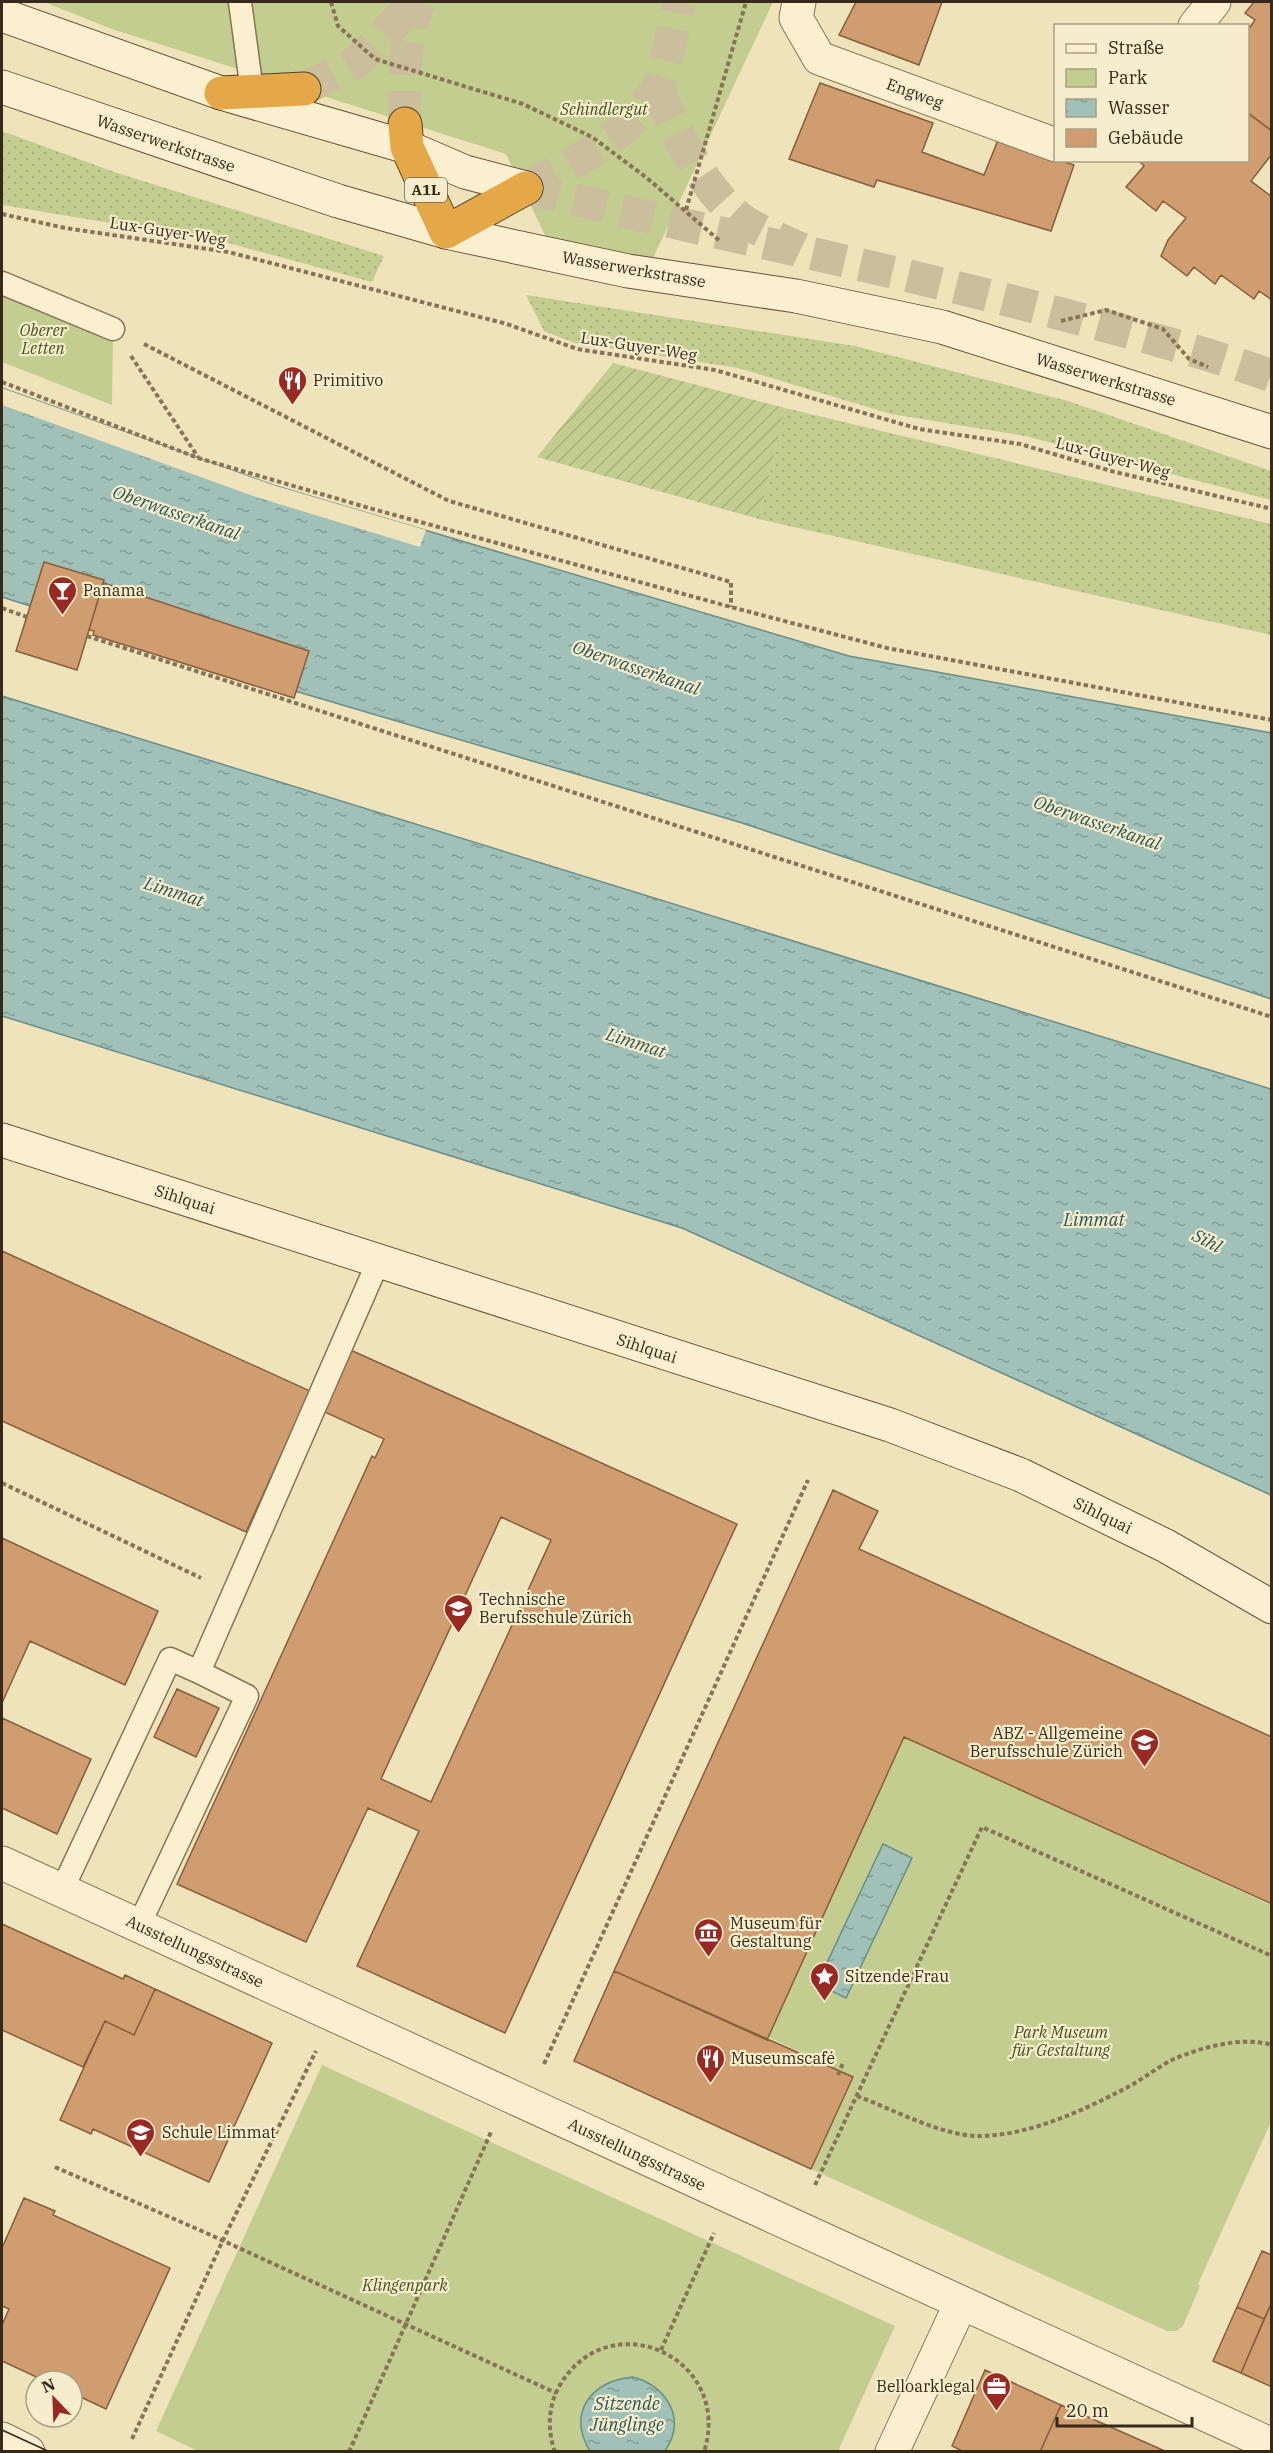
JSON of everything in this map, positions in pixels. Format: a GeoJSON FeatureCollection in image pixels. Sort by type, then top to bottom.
{"type":"FeatureCollection","features":[{"type":"Feature","properties":{"kind":"highway"},"geometry":{"type":"LineString","coordinates":[[237,92],[304,88]]}},
{"type":"Feature","properties":{"kind":"highway","name":"A1L"},"geometry":{"type":"LineString","coordinates":[[406,136],[446,232]]}},
{"type":"Feature","properties":{"kind":"highway"},"geometry":{"type":"LineString","coordinates":[[446,232],[526,188]]}},
{"type":"Feature","properties":{"kind":"street"},"geometry":{"type":"LineString","coordinates":[[1197,24],[1214,2]]}},
{"type":"Feature","properties":{"kind":"street","name":"Engweg"},"geometry":{"type":"LineString","coordinates":[[798,10],[819,58],[1054,144]]}},
{"type":"Feature","properties":{"kind":"street"},"geometry":{"type":"LineString","coordinates":[[2,15],[237,92],[406,136],[465,172],[526,188]]}},
{"type":"Feature","properties":{"kind":"street","name":"Wasserwerkstrasse"},"geometry":{"type":"LineString","coordinates":[[2,87],[338,201],[446,232],[628,271],[796,296],[942,327],[1272,432]]}},
{"type":"Feature","properties":{"kind":"street","name":"Sihlquai"},"geometry":{"type":"LineString","coordinates":[[2,1140],[890,1425],[1021,1475],[1166,1546],[1272,1607]]}},
{"type":"Feature","properties":{"kind":"street","name":"Ausstellungsstrasse"},"geometry":{"type":"LineString","coordinates":[[2,1863],[1272,2445]]}},
{"type":"Feature","properties":{"kind":"street"},"geometry":{"type":"LineString","coordinates":[[892,2451],[961,2303]]}},
{"type":"Feature","properties":{"kind":"street"},"geometry":{"type":"LineString","coordinates":[[2,2439],[28,2451]]}},
{"type":"Feature","properties":{"kind":"lane"},"geometry":{"type":"LineString","coordinates":[[237,92],[240,2]]}},
{"type":"Feature","properties":{"kind":"lane"},"geometry":{"type":"LineString","coordinates":[[2,283],[114,328]]}},
{"type":"Feature","properties":{"kind":"lane"},"geometry":{"type":"LineString","coordinates":[[199,1672],[378,1262]]}},
{"type":"Feature","properties":{"kind":"lane"},"geometry":{"type":"LineString","coordinates":[[62,1890],[170,1659],[199,1672],[247,1696],[140,1925]]}},
{"type":"Feature","properties":{"kind":"path"},"geometry":{"type":"LineString","coordinates":[[331,2],[338,26],[375,59],[523,104],[592,137],[686,210],[724,245]]}},
{"type":"Feature","properties":{"kind":"path"},"geometry":{"type":"LineString","coordinates":[[686,210],[746,2]]}},
{"type":"Feature","properties":{"kind":"path","name":"Lux-Guyer-Weg"},"geometry":{"type":"LineString","coordinates":[[2,214],[65,228],[228,252],[507,324],[577,349],[715,370],[919,429],[1020,444],[1111,471],[1272,509]]}},
{"type":"Feature","properties":{"kind":"path"},"geometry":{"type":"LineString","coordinates":[[1056,322],[1106,310],[1163,329],[1189,359],[1210,367]]}},
{"type":"Feature","properties":{"kind":"path"},"geometry":{"type":"LineString","coordinates":[[114,328],[198,458]]}},
{"type":"Feature","properties":{"kind":"path"},"geometry":{"type":"LineString","coordinates":[[114,328],[449,501],[731,582],[731,607]]}},
{"type":"Feature","properties":{"kind":"path"},"geometry":{"type":"LineString","coordinates":[[2,382],[198,458],[369,508],[731,607],[887,648],[1272,720]]}},
{"type":"Feature","properties":{"kind":"path"},"geometry":{"type":"LineString","coordinates":[[2,608],[27,616]]}},
{"type":"Feature","properties":{"kind":"path"},"geometry":{"type":"LineString","coordinates":[[87,636],[1272,1017]]}},
{"type":"Feature","properties":{"kind":"path"},"geometry":{"type":"LineString","coordinates":[[544,2064],[808,1480]]}},
{"type":"Feature","properties":{"kind":"path"},"geometry":{"type":"LineString","coordinates":[[2,1483],[233,1594]]}},
{"type":"Feature","properties":{"kind":"path"},"geometry":{"type":"LineString","coordinates":[[815,2185],[982,1827],[1272,1956]]}},
{"type":"Feature","properties":{"kind":"path"},"geometry":{"type":"LineString","coordinates":[[857,2096],[937,2127],[976,2136],[1024,2129],[1077,2112],[1126,2088],[1174,2059],[1214,2046],[1260,2041],[1272,2045]]}},
{"type":"Feature","properties":{"kind":"path"},"geometry":{"type":"LineString","coordinates":[[132,2439],[223,2240],[316,2051]]}},
{"type":"Feature","properties":{"kind":"path"},"geometry":{"type":"LineString","coordinates":[[838,2074],[843,2063]]}},
{"type":"Feature","properties":{"kind":"path"},"geometry":{"type":"LineString","coordinates":[[349,2451],[491,2132]]}},
{"type":"Feature","properties":{"kind":"path"},"geometry":{"type":"LineString","coordinates":[[55,2167],[223,2240],[556,2393]]}},
{"type":"Feature","properties":{"kind":"path"},"geometry":{"type":"LineString","coordinates":[[661,2350],[714,2233]]}},
{"type":"Feature","properties":{"kind":"path"},"geometry":{"type":"LineString","coordinates":[[555,2451],[551,2441],[550,2416],[556,2393],[568,2371],[588,2355],[612,2346],[637,2344],[661,2350],[683,2364],[700,2384],[709,2408],[710,2434],[704,2451]]}},
{"type":"Feature","properties":{"kind":"green space","name":"Schindlergut"},"geometry":{"type":"Polygon","coordinates":[[[44,2],[773,2],[645,275],[555,256],[506,154],[112,29],[44,2]]]}},
{"type":"Feature","properties":{"kind":"green space"},"geometry":{"type":"Polygon","coordinates":[[[2,131],[117,173],[384,256],[372,282],[225,242],[2,205],[2,131]]]}},
{"type":"Feature","properties":{"kind":"green space","name":"Oberer Letten"},"geometry":{"type":"Polygon","coordinates":[[[2,283],[113,329],[112,405],[2,362],[2,283]]]}},
{"type":"Feature","properties":{"kind":"green space"},"geometry":{"type":"Polygon","coordinates":[[[526,295],[855,346],[1068,401],[1271,471],[1271,500],[1025,436],[891,414],[738,368],[575,343],[544,331],[526,295]]]}},
{"type":"Feature","properties":{"kind":"green space"},"geometry":{"type":"Polygon","coordinates":[[[613,363],[785,408],[759,519],[537,457],[613,363]]]}},
{"type":"Feature","properties":{"kind":"green space"},"geometry":{"type":"Polygon","coordinates":[[[785,408],[1271,524],[1271,635],[759,519],[785,408]]]}},
{"type":"Feature","properties":{"kind":"green space","name":"Park Museum für Gestaltung"},"geometry":{"type":"Polygon","coordinates":[[[904,1737],[1271,1905],[1271,2122],[1198,2284],[1200,2286],[1183,2326],[1176,2331],[1167,2331],[811,2169],[853,2077],[768,2037],[904,1737]]]}},
{"type":"Feature","properties":{"kind":"green space","name":"Klingenpark"},"geometry":{"type":"Polygon","coordinates":[[[322,2065],[895,2326],[838,2451],[200,2452],[156,2431],[322,2065]]]}},
{"type":"Feature","properties":{"kind":"water","name":"Oberwasserkanal"},"geometry":{"type":"Polygon","coordinates":[[[2,388],[273,485],[849,656],[1271,733],[1271,999],[739,822],[278,686],[2,597],[2,388]]]}},
{"type":"Feature","properties":{"kind":"water","name":"Limmat"},"geometry":{"type":"Polygon","coordinates":[[[2,696],[1271,1089],[1271,1495],[682,1228],[2,1016],[2,696]]]}},
{"type":"Feature","properties":{"kind":"water"},"geometry":{"type":"Polygon","coordinates":[[[883,1844],[912,1858],[846,1998],[817,1984],[883,1844]]]}},
{"type":"Feature","properties":{"kind":"water","name":"Sitzende Jünglinge"},"geometry":{"type":"Polygon","coordinates":[[[633,2377],[655,2388],[670,2405],[674,2416],[674,2427],[665,2451],[590,2451],[583,2437],[581,2424],[582,2412],[587,2401],[606,2384],[618,2379],[633,2377]]]}},
{"type":"Feature","properties":{"kind":"pier"},"geometry":{"type":"Polygon","coordinates":[[[2,388],[273,485],[426,530],[420,547],[256,497],[2,405],[2,388]]]}},
{"type":"Feature","properties":{"kind":"building"},"geometry":{"type":"Polygon","coordinates":[[[856,2],[942,2],[919,65],[839,35],[856,2]]]}},
{"type":"Feature","properties":{"kind":"building"},"geometry":{"type":"Polygon","coordinates":[[[1254,2],[1272,2],[1272,131],[1249,114],[1249,29],[1255,20],[1245,13],[1254,2]]]}},
{"type":"Feature","properties":{"kind":"building"},"geometry":{"type":"Polygon","coordinates":[[[820,83],[933,123],[922,152],[984,175],[998,140],[1054,158],[1054,162],[1074,165],[1051,231],[877,180],[874,187],[789,159],[820,83]]]}},
{"type":"Feature","properties":{"kind":"building"},"geometry":{"type":"Polygon","coordinates":[[[1249,114],[1272,131],[1272,154],[1251,181],[1272,197],[1272,300],[1259,291],[1254,299],[1221,275],[1215,284],[1194,267],[1187,276],[1161,256],[1168,240],[1186,218],[1163,201],[1156,211],[1126,187],[1144,166],[1140,162],[1249,162],[1249,114]]]}},
{"type":"Feature","properties":{"kind":"building"},"geometry":{"type":"Polygon","coordinates":[[[44,562],[104,580],[77,670],[16,651],[44,562]]]}},
{"type":"Feature","properties":{"kind":"building"},"geometry":{"type":"Polygon","coordinates":[[[103,583],[309,651],[294,698],[93,635],[94,631],[89,630],[103,583]]]}},
{"type":"Feature","properties":{"kind":"building"},"geometry":{"type":"Polygon","coordinates":[[[2,1251],[310,1391],[246,1532],[2,1421],[2,1251]]]}},
{"type":"Feature","properties":{"kind":"building"},"geometry":{"type":"Polygon","coordinates":[[[346,1348],[737,1524],[505,2033],[357,1966],[419,1831],[368,1808],[306,1942],[177,1884],[372,1456],[375,1458],[384,1439],[318,1409],[346,1348]],[[501,1517],[381,1779],[431,1802],[551,1540],[501,1517]]]}},
{"type":"Feature","properties":{"kind":"building"},"geometry":{"type":"Polygon","coordinates":[[[833,1490],[878,1511],[859,1549],[1272,1737],[1272,1904],[904,1737],[767,2040],[614,1971],[833,1490]]]}},
{"type":"Feature","properties":{"kind":"building"},"geometry":{"type":"Polygon","coordinates":[[[2,1538],[158,1611],[125,1685],[30,1641],[2,1703],[2,1538]]]}},
{"type":"Feature","properties":{"kind":"building"},"geometry":{"type":"Polygon","coordinates":[[[177,1689],[219,1708],[196,1757],[154,1737],[177,1689]]]}},
{"type":"Feature","properties":{"kind":"building"},"geometry":{"type":"Polygon","coordinates":[[[2,1718],[91,1759],[57,1834],[2,1808],[2,1718]]]}},
{"type":"Feature","properties":{"kind":"building"},"geometry":{"type":"Polygon","coordinates":[[[2,1924],[123,1979],[125,1975],[155,1989],[134,2035],[105,2021],[83,2067],[2,2030],[2,1924]]]}},
{"type":"Feature","properties":{"kind":"building"},"geometry":{"type":"Polygon","coordinates":[[[614,1971],[853,2077],[811,2169],[574,2061],[614,1971]]]}},
{"type":"Feature","properties":{"kind":"building"},"geometry":{"type":"Polygon","coordinates":[[[155,1989],[272,2043],[209,2182],[93,2129],[91,2134],[60,2120],[105,2021],[134,2035],[155,1989]]]}},
{"type":"Feature","properties":{"kind":"building"},"geometry":{"type":"Polygon","coordinates":[[[24,2198],[55,2211],[53,2215],[170,2268],[106,2409],[84,2399],[84,2369],[24,2369],[24,2371],[2,2361],[2,2325],[9,2309],[2,2306],[2,2248],[24,2198]]]}},
{"type":"Feature","properties":{"kind":"building"},"geometry":{"type":"Polygon","coordinates":[[[1262,2251],[1272,2255],[1272,2302],[1264,2319],[1237,2307],[1262,2251]]]}},
{"type":"Feature","properties":{"kind":"building"},"geometry":{"type":"Polygon","coordinates":[[[1272,2302],[1272,2387],[1241,2373],[1272,2302]]]}},
{"type":"Feature","properties":{"kind":"building"},"geometry":{"type":"Polygon","coordinates":[[[1237,2307],[1264,2319],[1241,2373],[1213,2361],[1237,2307]]]}},
{"type":"Feature","properties":{"kind":"building"},"geometry":{"type":"Polygon","coordinates":[[[985,2370],[1061,2405],[1040,2452],[964,2452],[952,2446],[985,2370]]]}},
{"type":"Feature","properties":{"kind":"building"},"geometry":{"type":"Polygon","coordinates":[[[1061,2405],[1167,2452],[1040,2452],[1061,2405]]]}},
{"type":"Feature","properties":{"kind":"tunnel"},"geometry":{"type":"LineString","coordinates":[[304,89],[358,61],[415,2]]}},
{"type":"Feature","properties":{"kind":"tunnel"},"geometry":{"type":"LineString","coordinates":[[405,124],[407,46],[419,2]]}},
{"type":"Feature","properties":{"kind":"tunnel"},"geometry":{"type":"LineString","coordinates":[[526,188],[598,148],[615,136],[644,107],[659,83],[679,2]]}},
{"type":"Feature","properties":{"kind":"tunnel"},"geometry":{"type":"LineString","coordinates":[[657,89],[690,156],[722,201],[749,224],[801,249]]}},
{"type":"Feature","properties":{"kind":"tunnel"},"geometry":{"type":"LineString","coordinates":[[526,188],[1008,300],[1175,345],[1272,376]]}},
{"type":"Feature","properties":{"kind":"tram line"},"geometry":{"type":"LineString","coordinates":[[2,2430],[50,2452]]}},
{"type":"Feature","properties":{"kind":"tram line"},"geometry":{"type":"LineString","coordinates":[[2,2450],[6,2452]]}},
{"type":"Feature","properties":{"kind":"place","name":"Primitivo"},"geometry":{"type":"Point","coordinates":[292,406]}},
{"type":"Feature","properties":{"kind":"place","name":"Panama"},"geometry":{"type":"Point","coordinates":[62,616]}},
{"type":"Feature","properties":{"kind":"place","name":"Technische Berufsschule Zürich"},"geometry":{"type":"Point","coordinates":[458,1634]}},
{"type":"Feature","properties":{"kind":"place","name":"ABZ - Allgemeine Berufsschule Zürich"},"geometry":{"type":"Point","coordinates":[1144,1768]}},
{"type":"Feature","properties":{"kind":"place","name":"Museum für Gestaltung"},"geometry":{"type":"Point","coordinates":[709,1958]}},
{"type":"Feature","properties":{"kind":"place","name":"Sitzende Frau"},"geometry":{"type":"Point","coordinates":[824,2002]}},
{"type":"Feature","properties":{"kind":"place","name":"Museumscafé"},"geometry":{"type":"Point","coordinates":[710,2084]}},
{"type":"Feature","properties":{"kind":"place","name":"Schule Limmat"},"geometry":{"type":"Point","coordinates":[141,2158]}},
{"type":"Feature","properties":{"kind":"place","name":"Belloarklegal"},"geometry":{"type":"Point","coordinates":[996,2412]}},
{"type":"Feature","properties":{"kind":"water label","name":"Sihl"},"geometry":{"type":"Point","coordinates":[1207,1241]}}]}
